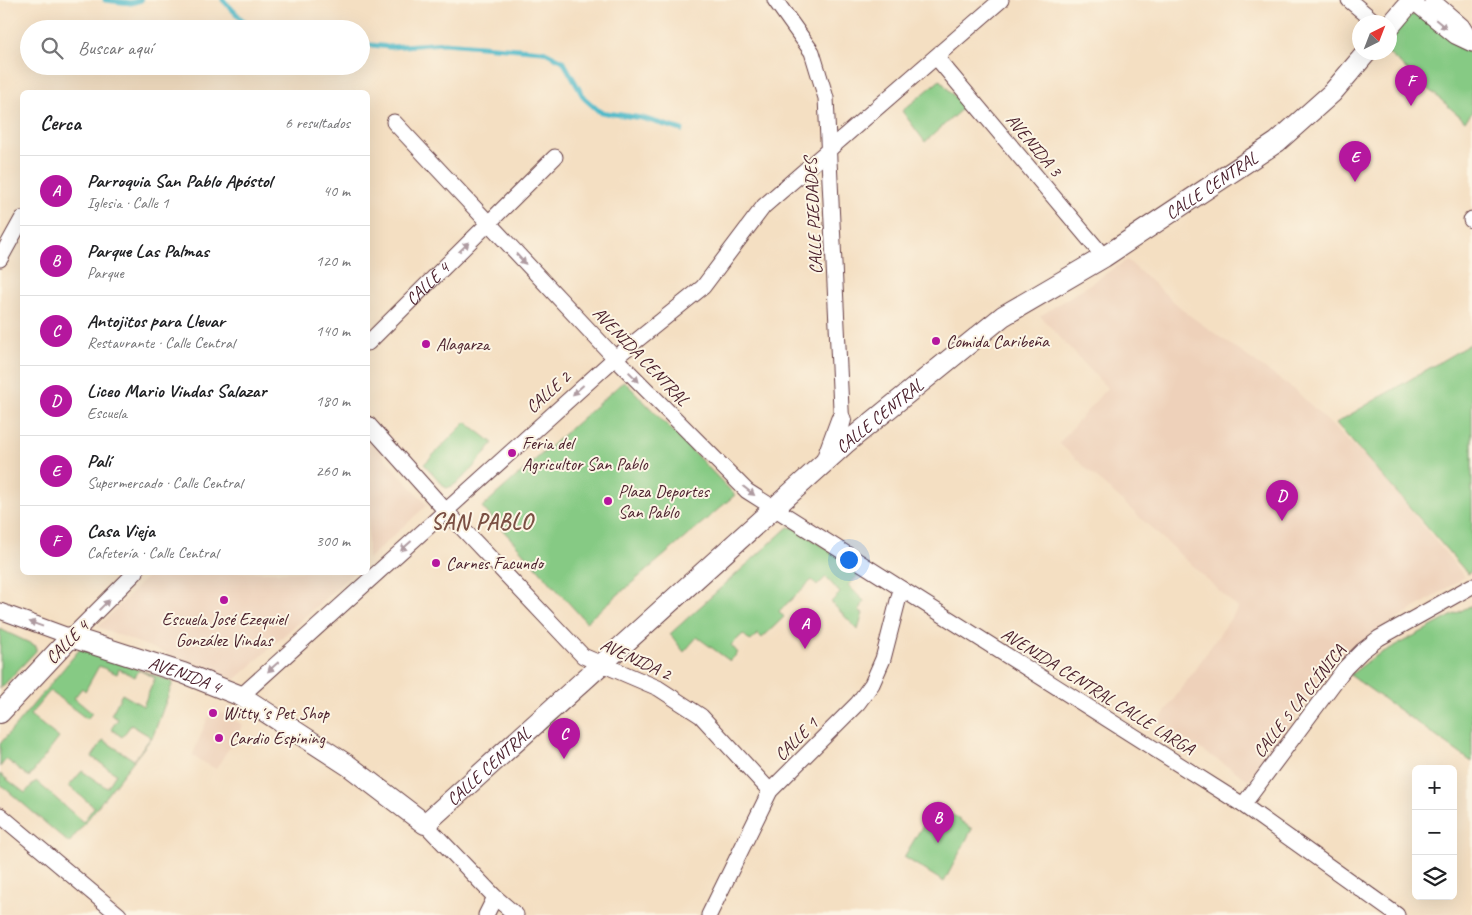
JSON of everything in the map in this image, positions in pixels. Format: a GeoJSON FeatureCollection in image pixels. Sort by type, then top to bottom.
{"type":"FeatureCollection","features":[{"type":"Feature","properties":{"kind":"main road"},"geometry":{"type":"LineString","coordinates":[[1397,18],[1412,0]]}},
{"type":"Feature","properties":{"kind":"main road","name":"CALLE CENTRAL"},"geometry":{"type":"LineString","coordinates":[[425,824],[845,444],[1003,316],[1104,257],[1276,142],[1332,93],[1359,60]]}},
{"type":"Feature","properties":{"kind":"main road"},"geometry":{"type":"LineString","coordinates":[[826,461],[840,420]]}},
{"type":"Feature","properties":{"kind":"main road","name":"AVENIDA 4"},"geometry":{"type":"LineString","coordinates":[[72,637],[183,674],[241,696],[349,766],[425,824]]}},
{"type":"Feature","properties":{"kind":"main road","name":"CALLE 4"},"geometry":{"type":"LineString","coordinates":[[0,713],[72,637]]}},
{"type":"Feature","properties":{"kind":"street","name":"CALLE PIEDADES"},"geometry":{"type":"LineString","coordinates":[[774,0],[812,52],[826,98],[840,420],[845,444]]}},
{"type":"Feature","properties":{"kind":"street","name":"CALLE 2"},"geometry":{"type":"LineString","coordinates":[[241,696],[615,358],[703,287],[764,206],[797,175],[829,151],[1001,0]]}},
{"type":"Feature","properties":{"kind":"street"},"geometry":{"type":"LineString","coordinates":[[1349,0],[1367,15]]}},
{"type":"Feature","properties":{"kind":"street"},"geometry":{"type":"LineString","coordinates":[[1412,0],[1455,36],[1472,43]]}},
{"type":"Feature","properties":{"kind":"street"},"geometry":{"type":"LineString","coordinates":[[1432,0],[1462,26],[1472,43]]}},
{"type":"Feature","properties":{"kind":"street","name":"AVENIDA 3"},"geometry":{"type":"LineString","coordinates":[[936,57],[1104,257]]}},
{"type":"Feature","properties":{"kind":"street","name":"AVENIDA CENTRAL"},"geometry":{"type":"LineString","coordinates":[[394,122],[615,358],[747,491],[773,508]]}},
{"type":"Feature","properties":{"kind":"street","name":"CALLE 4"},"geometry":{"type":"LineString","coordinates":[[370,341],[555,157]]}},
{"type":"Feature","properties":{"kind":"street"},"geometry":{"type":"LineString","coordinates":[[0,260],[20,223]]}},
{"type":"Feature","properties":{"kind":"street","name":"AVENIDA 2"},"geometry":{"type":"LineString","coordinates":[[370,426],[445,510],[583,656],[658,688],[701,716],[770,791]]}},
{"type":"Feature","properties":{"kind":"street","name":"AVENIDA CENTRAL CALLE LARGA"},"geometry":{"type":"LineString","coordinates":[[773,508],[1243,805],[1397,915]]}},
{"type":"Feature","properties":{"kind":"street","name":"CALLE 4"},"geometry":{"type":"LineString","coordinates":[[72,637],[133,575]]}},
{"type":"Feature","properties":{"kind":"street","name":"CALLE 5 LA CLÍNICA"},"geometry":{"type":"LineString","coordinates":[[1243,805],[1345,668],[1362,651],[1472,586]]}},
{"type":"Feature","properties":{"kind":"street","name":"CALLE 1"},"geometry":{"type":"LineString","coordinates":[[709,915],[770,791],[858,704],[872,684],[886,650],[901,589]]}},
{"type":"Feature","properties":{"kind":"street","name":"AVENIDA 4"},"geometry":{"type":"LineString","coordinates":[[0,611],[72,637]]}},
{"type":"Feature","properties":{"kind":"street"},"geometry":{"type":"LineString","coordinates":[[0,815],[119,915]]}},
{"type":"Feature","properties":{"kind":"street"},"geometry":{"type":"LineString","coordinates":[[425,824],[495,897],[516,915]]}},
{"type":"Feature","properties":{"kind":"street"},"geometry":{"type":"LineString","coordinates":[[486,915],[495,897]]}},
{"type":"Feature","properties":{"kind":"shaded area"},"geometry":{"type":"Polygon","coordinates":[[[1127,260],[1189,315],[1296,391],[1374,466],[1465,577],[1352,647],[1338,661],[1249,780],[1158,722],[1238,608],[1059,443],[1107,388],[1040,316],[1127,260]]]}},
{"type":"Feature","properties":{"kind":"shaded area"},"geometry":{"type":"Polygon","coordinates":[[[370,441],[427,505],[370,557],[370,441]]]}},
{"type":"Feature","properties":{"kind":"shaded area","name":"Escuela José Ezequiel González Vindas"},"geometry":{"type":"Polygon","coordinates":[[[149,575],[351,575],[235,680],[98,627],[149,575]]]}},
{"type":"Feature","properties":{"kind":"shaded area"},"geometry":{"type":"Polygon","coordinates":[[[212,708],[243,725],[216,769],[192,756],[212,708]]]}},
{"type":"Feature","properties":{"kind":"green space"},"geometry":{"type":"Polygon","coordinates":[[[1415,14],[1429,18],[1472,54],[1472,113],[1465,121],[1396,60],[1397,30],[1408,17],[1415,14]]]}},
{"type":"Feature","properties":{"kind":"green space"},"geometry":{"type":"Polygon","coordinates":[[[940,80],[964,107],[925,142],[902,111],[940,80]]]}},
{"type":"Feature","properties":{"kind":"green space"},"geometry":{"type":"Polygon","coordinates":[[[1472,343],[1472,571],[1468,574],[1336,423],[1472,343]]]}},
{"type":"Feature","properties":{"kind":"green space","name":"Plaza Deportes San Pablo"},"geometry":{"type":"Polygon","coordinates":[[[624,381],[735,495],[586,622],[482,507],[624,381]]]}},
{"type":"Feature","properties":{"kind":"green space"},"geometry":{"type":"Polygon","coordinates":[[[466,422],[493,443],[465,476],[452,486],[446,488],[424,464],[466,422]]]}},
{"type":"Feature","properties":{"kind":"green space"},"geometry":{"type":"Polygon","coordinates":[[[788,527],[795,528],[862,572],[848,585],[864,601],[859,612],[863,613],[858,630],[831,602],[840,593],[826,577],[817,586],[812,580],[779,611],[784,617],[762,638],[758,634],[750,641],[743,634],[731,645],[738,653],[730,661],[697,637],[684,652],[670,634],[788,527]]]}},
{"type":"Feature","properties":{"kind":"green space"},"geometry":{"type":"Polygon","coordinates":[[[1472,605],[1472,762],[1350,675],[1374,657],[1472,605]]]}},
{"type":"Feature","properties":{"kind":"green space"},"geometry":{"type":"Polygon","coordinates":[[[0,629],[36,646],[36,651],[0,689],[0,629]]]}},
{"type":"Feature","properties":{"kind":"green space"},"geometry":{"type":"Polygon","coordinates":[[[80,649],[173,682],[153,736],[69,843],[0,784],[0,774],[25,793],[36,781],[83,822],[94,807],[69,786],[82,771],[107,788],[116,774],[92,757],[103,740],[134,760],[151,737],[131,725],[122,737],[111,729],[118,719],[111,715],[122,694],[143,706],[155,678],[139,670],[135,677],[119,669],[117,674],[99,666],[85,691],[82,688],[74,698],[92,713],[87,719],[50,691],[30,715],[59,738],[29,777],[6,759],[0,767],[0,744],[80,649]]]}},
{"type":"Feature","properties":{"kind":"green space"},"geometry":{"type":"Polygon","coordinates":[[[936,803],[972,829],[944,882],[904,857],[936,803]]]}},
{"type":"Feature","properties":{"kind":"waterway"},"geometry":{"type":"LineString","coordinates":[[105,0],[131,3],[141,0]]}},
{"type":"Feature","properties":{"kind":"waterway"},"geometry":{"type":"LineString","coordinates":[[223,0],[242,20]]}},
{"type":"Feature","properties":{"kind":"waterway"},"geometry":{"type":"LineString","coordinates":[[370,45],[390,47],[444,43],[543,51],[563,61],[584,98],[600,112],[642,118],[682,130]]}},
{"type":"Feature","properties":{"kind":"place","name":"Casa Vieja"},"geometry":{"type":"Point","coordinates":[1411,106]}},
{"type":"Feature","properties":{"kind":"place","name":"Palí"},"geometry":{"type":"Point","coordinates":[1355,182]}},
{"type":"Feature","properties":{"kind":"place","name":"Comida Caribeña"},"geometry":{"type":"Point","coordinates":[936,341]}},
{"type":"Feature","properties":{"kind":"place","name":"Alagarza"},"geometry":{"type":"Point","coordinates":[426,344]}},
{"type":"Feature","properties":{"kind":"place","name":"Feria del Agricultor San Pablo"},"geometry":{"type":"Point","coordinates":[512,453]}},
{"type":"Feature","properties":{"kind":"place","name":"Plaza Deportes San Pablo"},"geometry":{"type":"Point","coordinates":[608,501]}},
{"type":"Feature","properties":{"kind":"place","name":"Liceo Mario Vindas Salazar"},"geometry":{"type":"Point","coordinates":[1282,521]}},
{"type":"Feature","properties":{"kind":"place","name":"Carnes Facundo"},"geometry":{"type":"Point","coordinates":[436,563]}},
{"type":"Feature","properties":{"kind":"place","name":"Escuela José Ezequiel González Vindas"},"geometry":{"type":"Point","coordinates":[224,600]}},
{"type":"Feature","properties":{"kind":"place","name":"Parroquia San Pablo Apóstol"},"geometry":{"type":"Point","coordinates":[805,649]}},
{"type":"Feature","properties":{"kind":"place","name":"Witty´s Pet Shop"},"geometry":{"type":"Point","coordinates":[213,713]}},
{"type":"Feature","properties":{"kind":"place","name":"Cardio Espining"},"geometry":{"type":"Point","coordinates":[219,738]}},
{"type":"Feature","properties":{"kind":"place","name":"Antojitos para Llevar"},"geometry":{"type":"Point","coordinates":[564,759]}},
{"type":"Feature","properties":{"kind":"place","name":"Parque Las Palmas"},"geometry":{"type":"Point","coordinates":[938,843]}},
{"type":"Feature","properties":{"kind":"district","name":"SAN PABLO"},"geometry":{"type":"Point","coordinates":[482,522]}}]}
